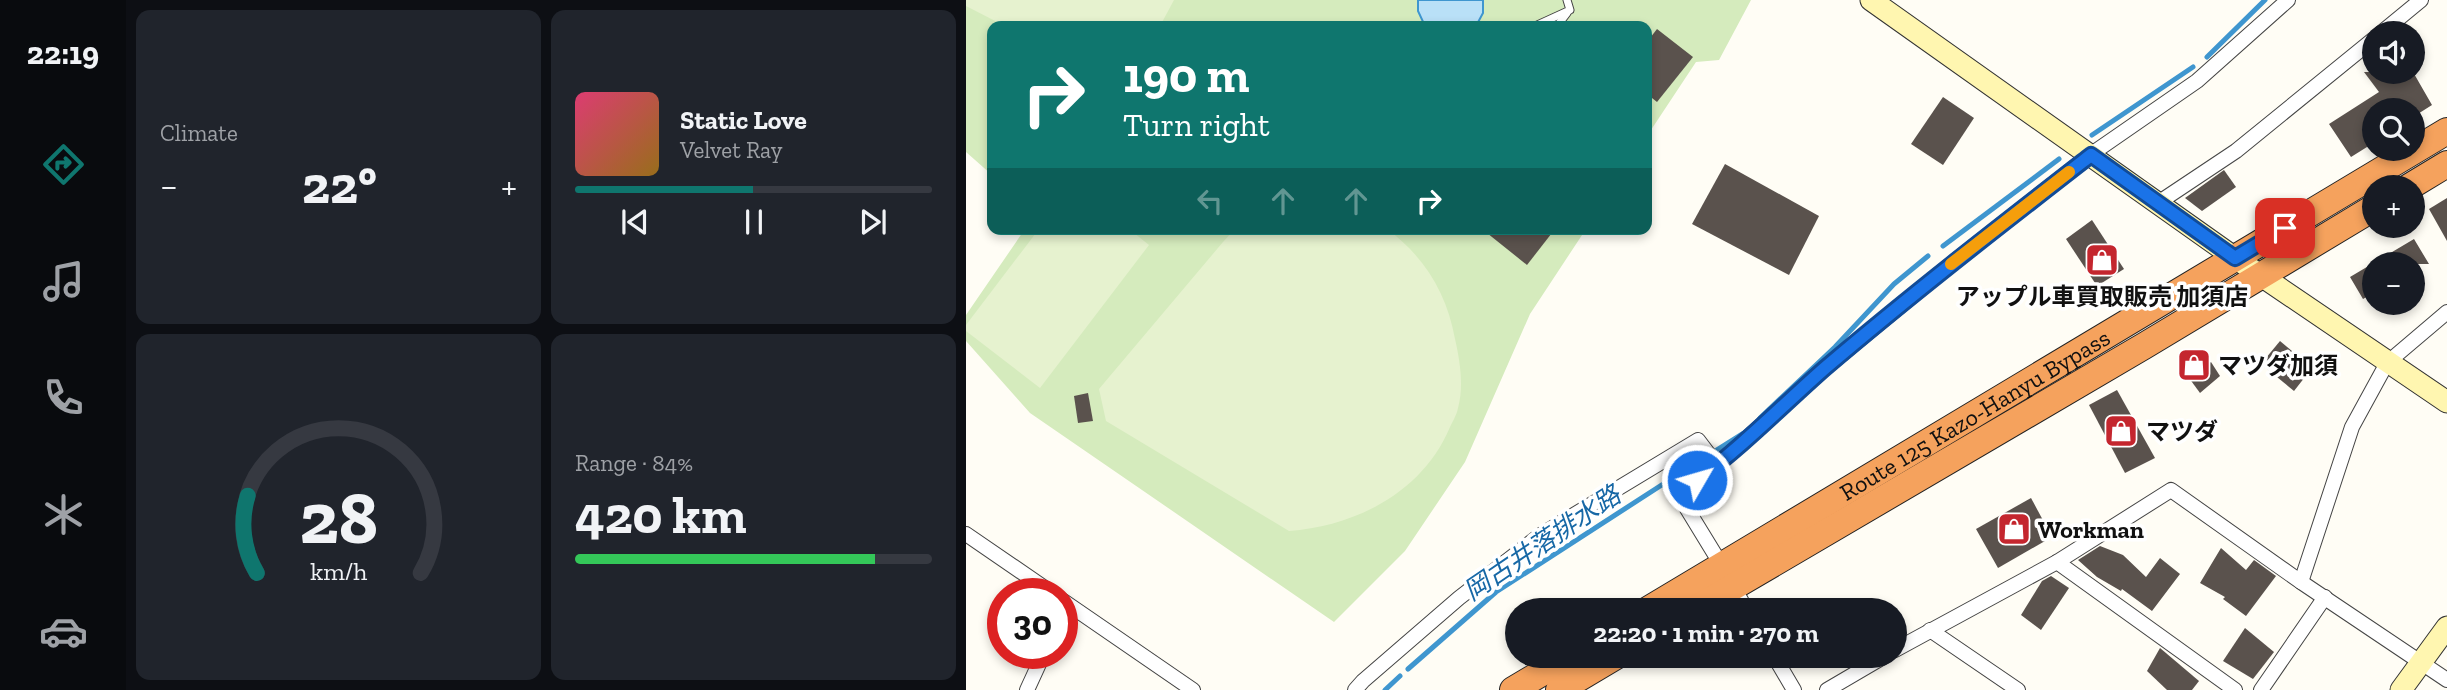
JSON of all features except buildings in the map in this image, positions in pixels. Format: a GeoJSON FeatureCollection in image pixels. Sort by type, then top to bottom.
{"type":"FeatureCollection","features":[{"type":"Feature","properties":{"kind":"highway","name":"Route 125 Kazo-Hanyu Bypass"},"geometry":{"type":"LineString","coordinates":[[1705,598],[1727,576],[2235,258],[2447,131]]}},
{"type":"Feature","properties":{"kind":"highway"},"geometry":{"type":"LineString","coordinates":[[2425,177],[2447,164]]}},
{"type":"Feature","properties":{"kind":"highway","name":"Route 125 Kazo-Hanyu Bypass"},"geometry":{"type":"LineString","coordinates":[[1676,598],[1727,576],[2144,346],[2362,215]]}},
{"type":"Feature","properties":{"kind":"highway"},"geometry":{"type":"LineString","coordinates":[[1513,690],[1550,668]]}},
{"type":"Feature","properties":{"kind":"highway"},"geometry":{"type":"LineString","coordinates":[[1559,690],[1596,668]]}},
{"type":"Feature","properties":{"kind":"street"},"geometry":{"type":"LineString","coordinates":[[1871,0],[2235,258],[2447,402]]}},
{"type":"Feature","properties":{"kind":"street"},"geometry":{"type":"LineString","coordinates":[[1740,598],[1678,494],[1710,456],[1824,369],[1956,260],[2082,149],[2197,81],[2288,0]]}},
{"type":"Feature","properties":{"kind":"street"},"geometry":{"type":"LineString","coordinates":[[2396,21],[2421,0]]}},
{"type":"Feature","properties":{"kind":"street"},"geometry":{"type":"LineString","coordinates":[[2158,203],[2236,151],[2362,49]]}},
{"type":"Feature","properties":{"kind":"street"},"geometry":{"type":"LineString","coordinates":[[2301,582],[2352,427],[2388,363],[2447,312]]}},
{"type":"Feature","properties":{"kind":"street"},"geometry":{"type":"LineString","coordinates":[[1355,690],[1459,598],[1539,536],[1698,440],[1710,456]]}},
{"type":"Feature","properties":{"kind":"street"},"geometry":{"type":"LineString","coordinates":[[1907,643],[2057,562],[2171,490],[2447,680]]}},
{"type":"Feature","properties":{"kind":"street"},"geometry":{"type":"LineString","coordinates":[[966,534],[1030,578]]}},
{"type":"Feature","properties":{"kind":"street"},"geometry":{"type":"LineString","coordinates":[[2057,562],[2235,690]]}},
{"type":"Feature","properties":{"kind":"street"},"geometry":{"type":"LineString","coordinates":[[2260,690],[2325,597]]}},
{"type":"Feature","properties":{"kind":"street"},"geometry":{"type":"LineString","coordinates":[[1078,614],[1193,690]]}},
{"type":"Feature","properties":{"kind":"street"},"geometry":{"type":"LineString","coordinates":[[2401,690],[2447,626]]}},
{"type":"Feature","properties":{"kind":"street"},"geometry":{"type":"LineString","coordinates":[[1930,630],[2018,690]]}},
{"type":"Feature","properties":{"kind":"street"},"geometry":{"type":"LineString","coordinates":[[1781,668],[1794,690]]}},
{"type":"Feature","properties":{"kind":"street"},"geometry":{"type":"LineString","coordinates":[[1828,690],[1865,668]]}},
{"type":"Feature","properties":{"kind":"street"},"geometry":{"type":"LineString","coordinates":[[1027,690],[1037,669]]}},
{"type":"Feature","properties":{"kind":"lane"},"geometry":{"type":"LineString","coordinates":[[1567,0],[1570,10]]}},
{"type":"Feature","properties":{"kind":"lane"},"geometry":{"type":"LineString","coordinates":[[1546,21],[1570,10]]}},
{"type":"Feature","properties":{"kind":"lane"},"geometry":{"type":"LineString","coordinates":[[1561,21],[1570,10]]}},
{"type":"Feature","properties":{"kind":"green space"},"geometry":{"type":"Polygon","coordinates":[[[966,0],[1751,0],[1719,60],[1696,62],[1652,128],[1652,21],[987,21],[987,171],[966,152],[966,0]]]}},
{"type":"Feature","properties":{"kind":"green space"},"geometry":{"type":"Polygon","coordinates":[[[966,0],[1174,0],[1163,21],[995,21],[966,6],[966,0]]]}},
{"type":"Feature","properties":{"kind":"green space"},"geometry":{"type":"Polygon","coordinates":[[[1021,235],[1582,235],[1530,314],[1465,462],[1405,551],[1334,622],[1030,413],[966,341],[966,315],[1021,235]]]}},
{"type":"Feature","properties":{"kind":"green space"},"geometry":{"type":"Polygon","coordinates":[[[1034,235],[1136,235],[1149,245],[1040,388],[966,331],[966,325],[1034,235]]]}},
{"type":"Feature","properties":{"kind":"green space"},"geometry":{"type":"Polygon","coordinates":[[[1229,235],[1395,235],[1413,252],[1432,278],[1451,323],[1460,365],[1460,400],[1457,413],[1438,450],[1423,470],[1384,502],[1339,522],[1289,531],[1106,421],[1099,389],[1229,235]]]}},
{"type":"Feature","properties":{"kind":"water"},"geometry":{"type":"Polygon","coordinates":[[[1418,0],[1483,0],[1483,13],[1479,21],[1423,21],[1418,11],[1418,0]]]}},
{"type":"Feature","properties":{"kind":"waterway","name":"岡古井落排水路"},"geometry":{"type":"LineString","coordinates":[[2207,57],[2265,0]]}},
{"type":"Feature","properties":{"kind":"waterway","name":"岡古井落排水路"},"geometry":{"type":"LineString","coordinates":[[2092,135],[2193,67]]}},
{"type":"Feature","properties":{"kind":"waterway","name":"岡古井落排水路"},"geometry":{"type":"LineString","coordinates":[[1943,246],[2059,159]]}},
{"type":"Feature","properties":{"kind":"waterway","name":"岡古井落排水路"},"geometry":{"type":"LineString","coordinates":[[1760,418],[1835,347],[1894,284],[1928,256]]}},
{"type":"Feature","properties":{"kind":"waterway","name":"岡古井落排水路"},"geometry":{"type":"LineString","coordinates":[[1715,451],[1742,434]]}},
{"type":"Feature","properties":{"kind":"waterway","name":"岡古井落排水路"},"geometry":{"type":"LineString","coordinates":[[1408,669],[1496,592],[1705,457]]}},
{"type":"Feature","properties":{"kind":"waterway","name":"岡古井落排水路"},"geometry":{"type":"LineString","coordinates":[[1385,690],[1400,676]]}},
{"type":"Feature","properties":{"kind":"slow traffic"},"geometry":{"type":"LineString","coordinates":[[1951,264],[2069,172]]}},
{"type":"Feature","properties":{"kind":"place","name":"アップル車買取販売 加須店"},"geometry":{"type":"Point","coordinates":[2102,260]}},
{"type":"Feature","properties":{"kind":"place","name":"マツダ加須"},"geometry":{"type":"Point","coordinates":[2194,365]}},
{"type":"Feature","properties":{"kind":"place","name":"マツダ"},"geometry":{"type":"Point","coordinates":[2121,431]}},
{"type":"Feature","properties":{"kind":"place","name":"Workman"},"geometry":{"type":"Point","coordinates":[2014,529]}},
{"type":"Feature","properties":{"kind":"route"},"geometry":{"type":"LineString","coordinates":[[1697,480],[1824,369],[1956,260],[2091,155],[2235,258],[2285,228]]}}]}
